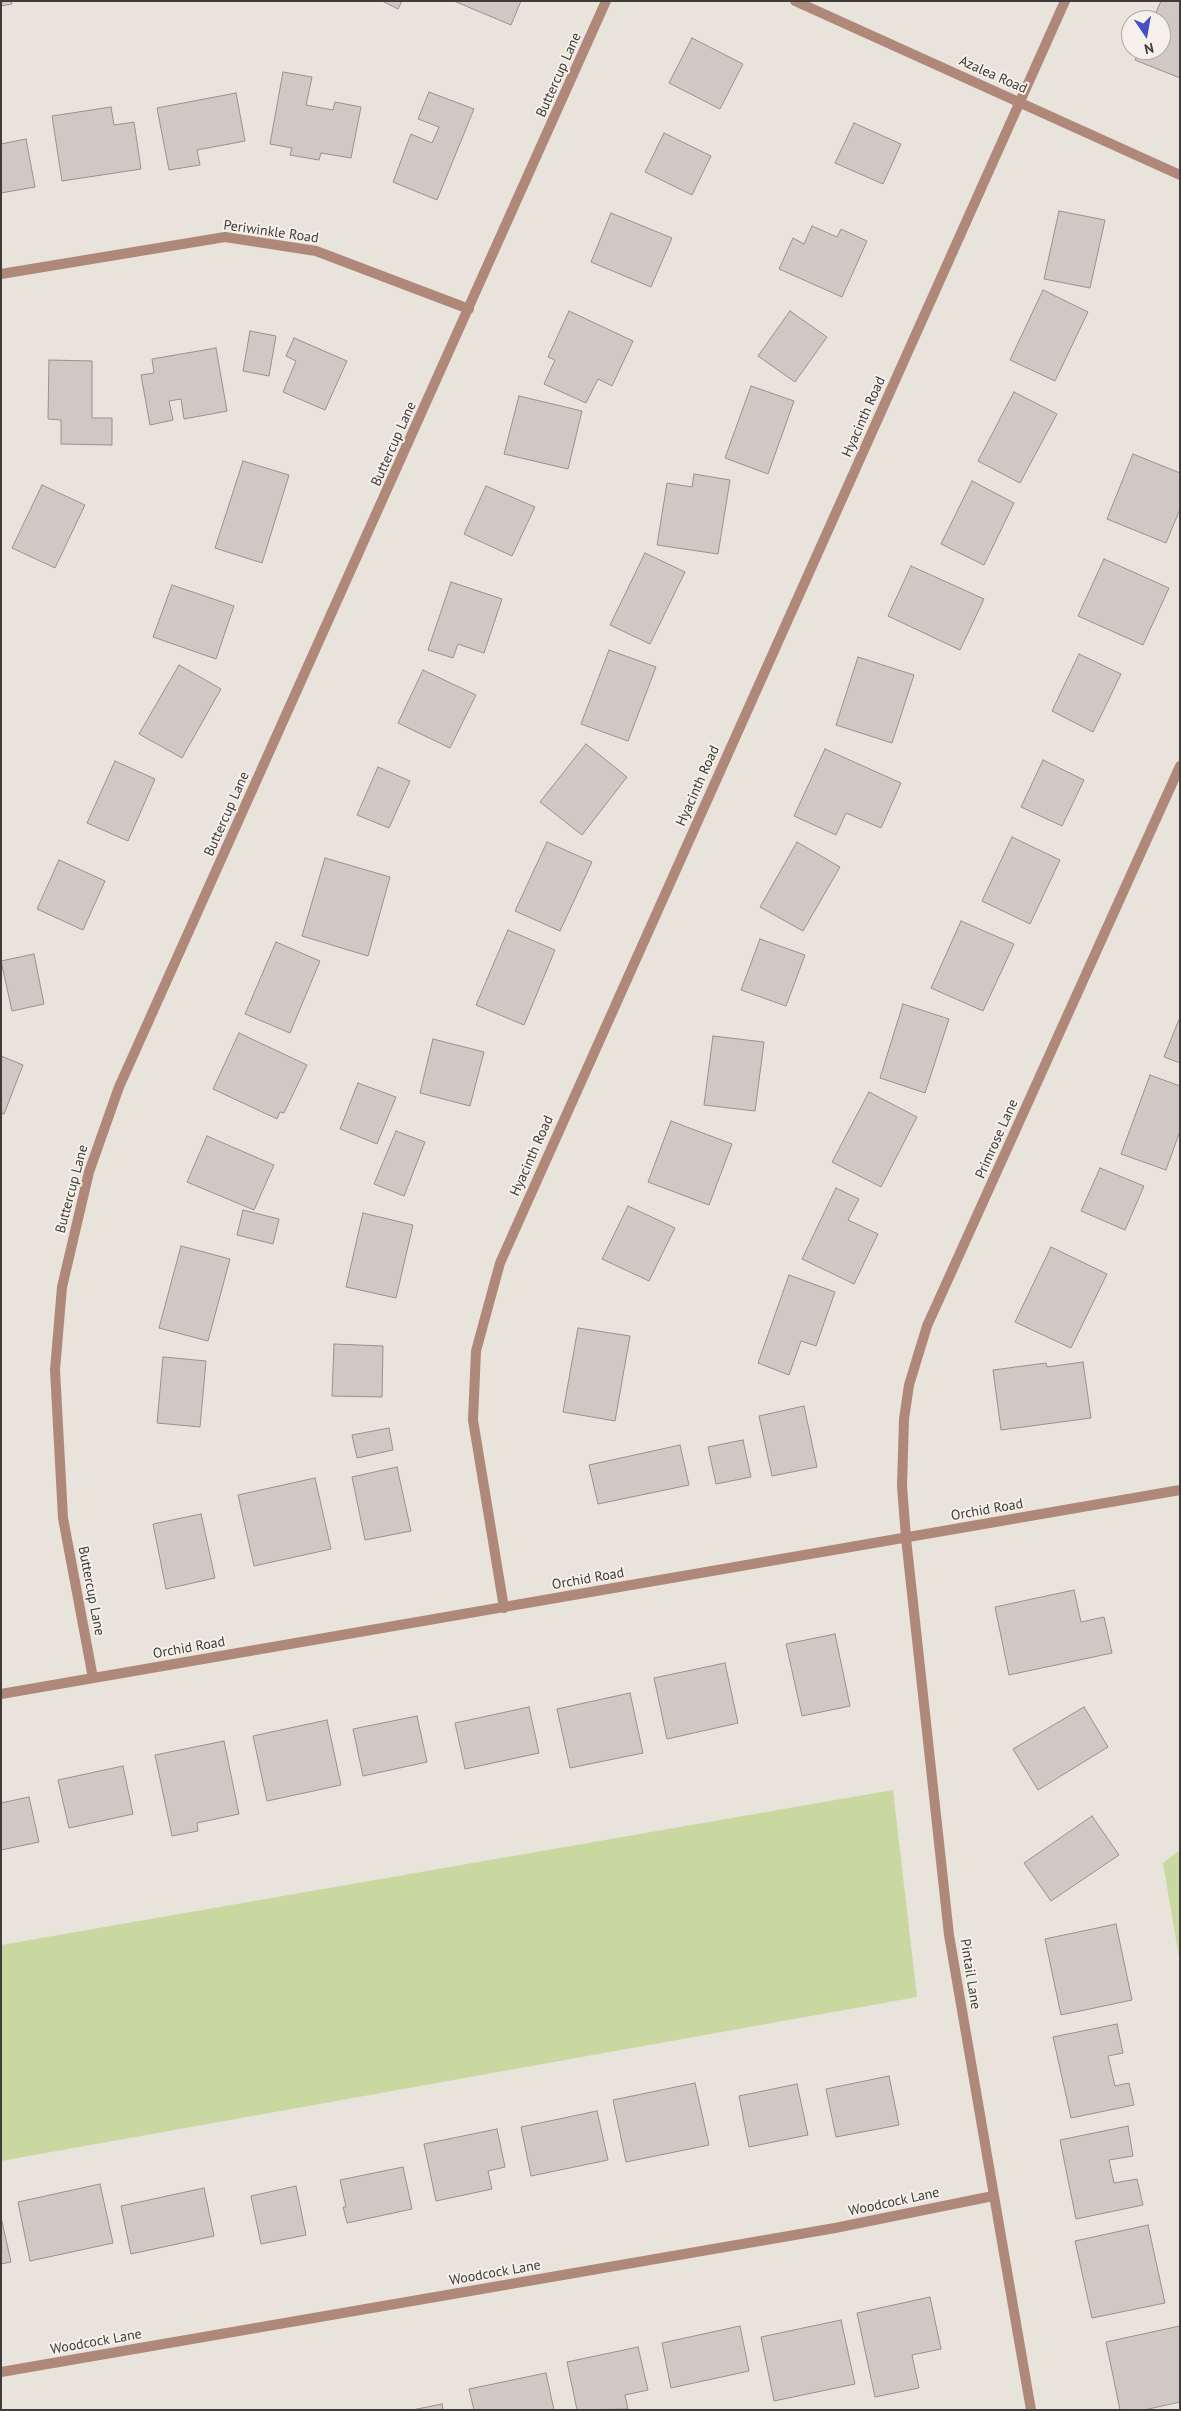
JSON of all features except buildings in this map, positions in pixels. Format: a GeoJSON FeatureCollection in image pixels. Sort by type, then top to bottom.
{"type":"FeatureCollection","features":[{"type":"Feature","properties":{"kind":"street","name":"Buttercup Lane"},"geometry":{"type":"LineString","coordinates":[[93,1678],[64,1518],[55,1370],[62,1287],[89,1172],[119,1087],[606,1]]}},
{"type":"Feature","properties":{"kind":"street","name":"Azalea Road"},"geometry":{"type":"LineString","coordinates":[[795,1],[1180,175]]}},
{"type":"Feature","properties":{"kind":"street","name":"Hyacinth Road"},"geometry":{"type":"LineString","coordinates":[[504,1608],[473,1420],[476,1351],[500,1263],[1065,1]]}},
{"type":"Feature","properties":{"kind":"street","name":"Periwinkle Road"},"geometry":{"type":"LineString","coordinates":[[1,274],[224,237],[316,251],[469,309]]}},
{"type":"Feature","properties":{"kind":"street","name":"Primrose Lane"},"geometry":{"type":"LineString","coordinates":[[906,1538],[902,1486],[904,1419],[909,1385],[927,1326],[1180,766]]}},
{"type":"Feature","properties":{"kind":"street","name":"Orchid Road"},"geometry":{"type":"LineString","coordinates":[[1,1694],[1180,1490]]}},
{"type":"Feature","properties":{"kind":"street","name":"Pintail Lane"},"geometry":{"type":"LineString","coordinates":[[906,1538],[949,1935],[1031,2410]]}},
{"type":"Feature","properties":{"kind":"street","name":"Woodcock Lane"},"geometry":{"type":"LineString","coordinates":[[1,2372],[835,2228],[993,2196]]}},
{"type":"Feature","properties":{"kind":"green space"},"geometry":{"type":"Polygon","coordinates":[[[893,1790],[917,1997],[1,2161],[1,1945],[893,1790]]]}},
{"type":"Feature","properties":{"kind":"green space"},"geometry":{"type":"Polygon","coordinates":[[[1180,1850],[1180,1963],[1163,1863],[1180,1850]]]}}]}
